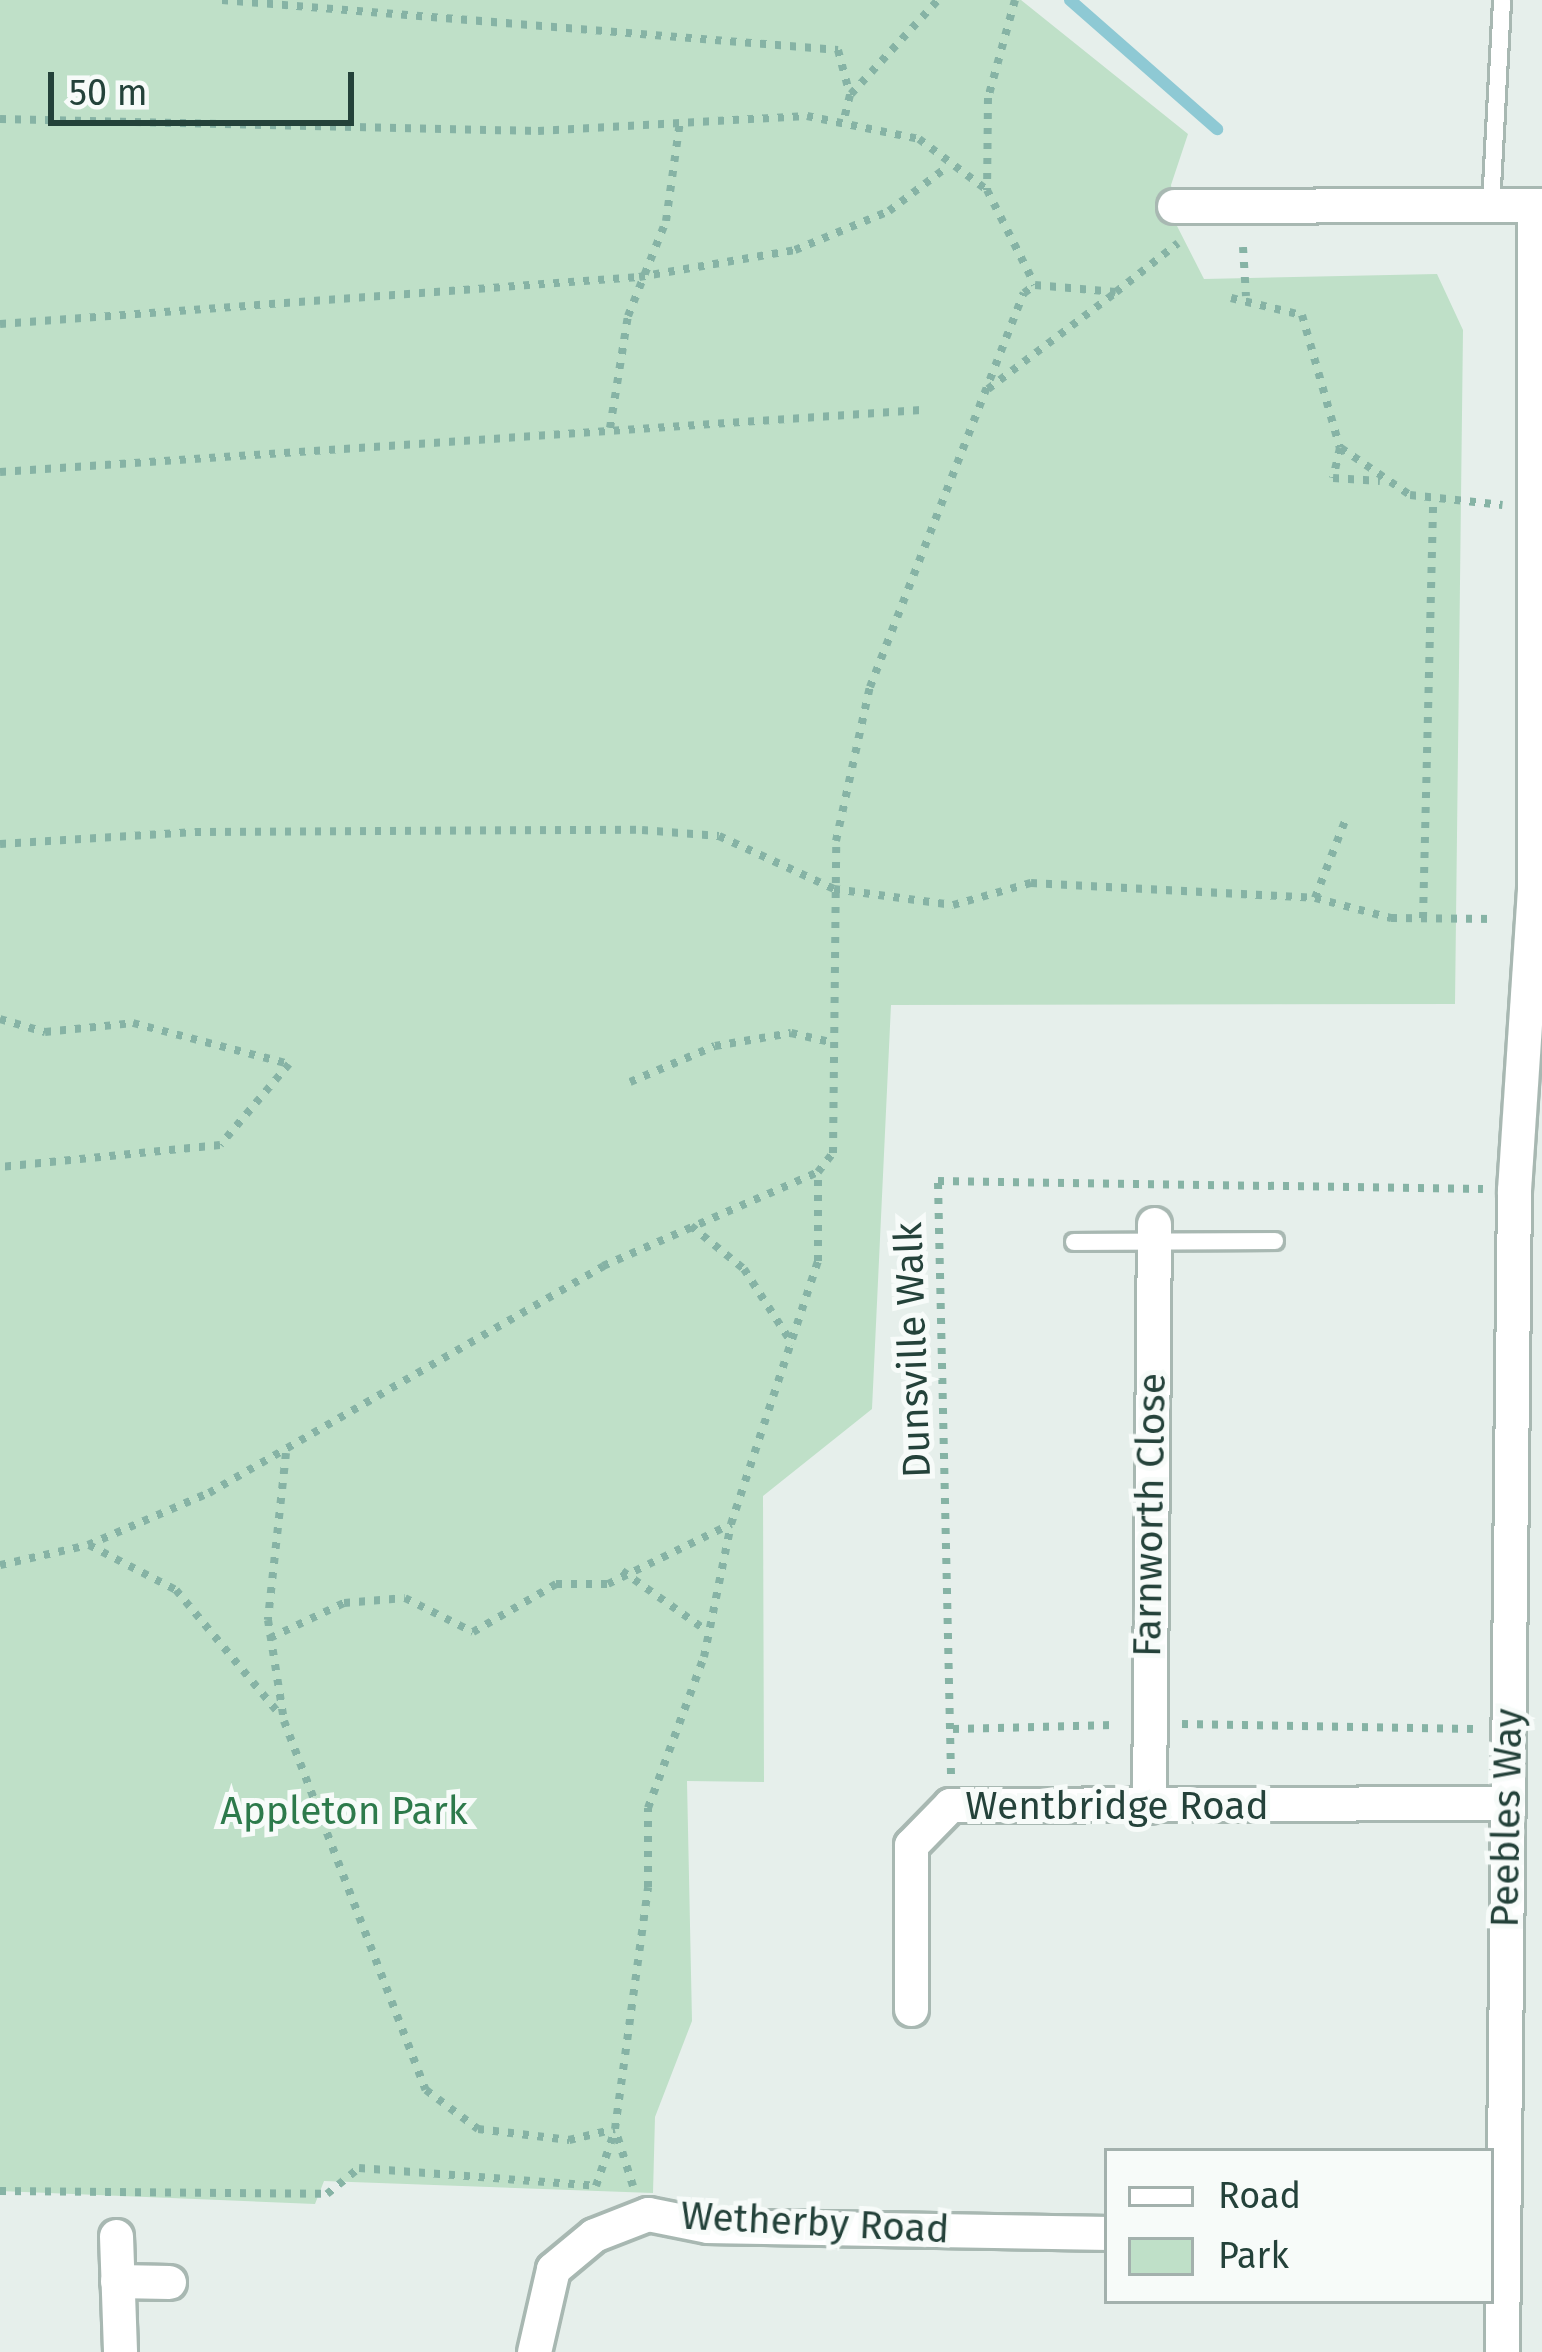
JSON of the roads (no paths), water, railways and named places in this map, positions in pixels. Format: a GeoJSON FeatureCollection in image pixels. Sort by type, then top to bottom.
{"type":"FeatureCollection","features":[{"type":"Feature","properties":{"kind":"street"},"geometry":{"type":"LineString","coordinates":[[1187,206],[1538,205]]}},
{"type":"Feature","properties":{"kind":"street","name":"Peebles Way"},"geometry":{"type":"LineString","coordinates":[[1502,2352],[1498,2239],[1507,1803],[1519,1738],[1514,1190],[1536,901],[1538,205]]}},
{"type":"Feature","properties":{"kind":"street","name":"Farnworth Close"},"geometry":{"type":"LineString","coordinates":[[1149,1806],[1154,1233]]}},
{"type":"Feature","properties":{"kind":"street","name":"Wentbridge Road"},"geometry":{"type":"LineString","coordinates":[[911,2009],[911,1845],[950,1805],[1507,1803]]}},
{"type":"Feature","properties":{"kind":"street","name":"Wetherby Road"},"geometry":{"type":"LineString","coordinates":[[534,2352],[553,2269],[594,2236],[648,2214],[708,2226],[1104,2233]]}},
{"type":"Feature","properties":{"kind":"street"},"geometry":{"type":"LineString","coordinates":[[116,2236],[120,2352]]}},
{"type":"Feature","properties":{"kind":"street"},"geometry":{"type":"LineString","coordinates":[[117,2281],[169,2282]]}},
{"type":"Feature","properties":{"kind":"lane"},"geometry":{"type":"LineString","coordinates":[[1492,205],[1502,0]]}},
{"type":"Feature","properties":{"kind":"lane"},"geometry":{"type":"LineString","coordinates":[[1074,1242],[1154,1233],[1275,1241]]}},
{"type":"Feature","properties":{"kind":"waterway"},"geometry":{"type":"LineString","coordinates":[[1070,0],[1217,129]]}},
{"type":"Feature","properties":{"kind":"park label","name":"Appleton Park"},"geometry":{"type":"Point","coordinates":[344,1811]}}]}
